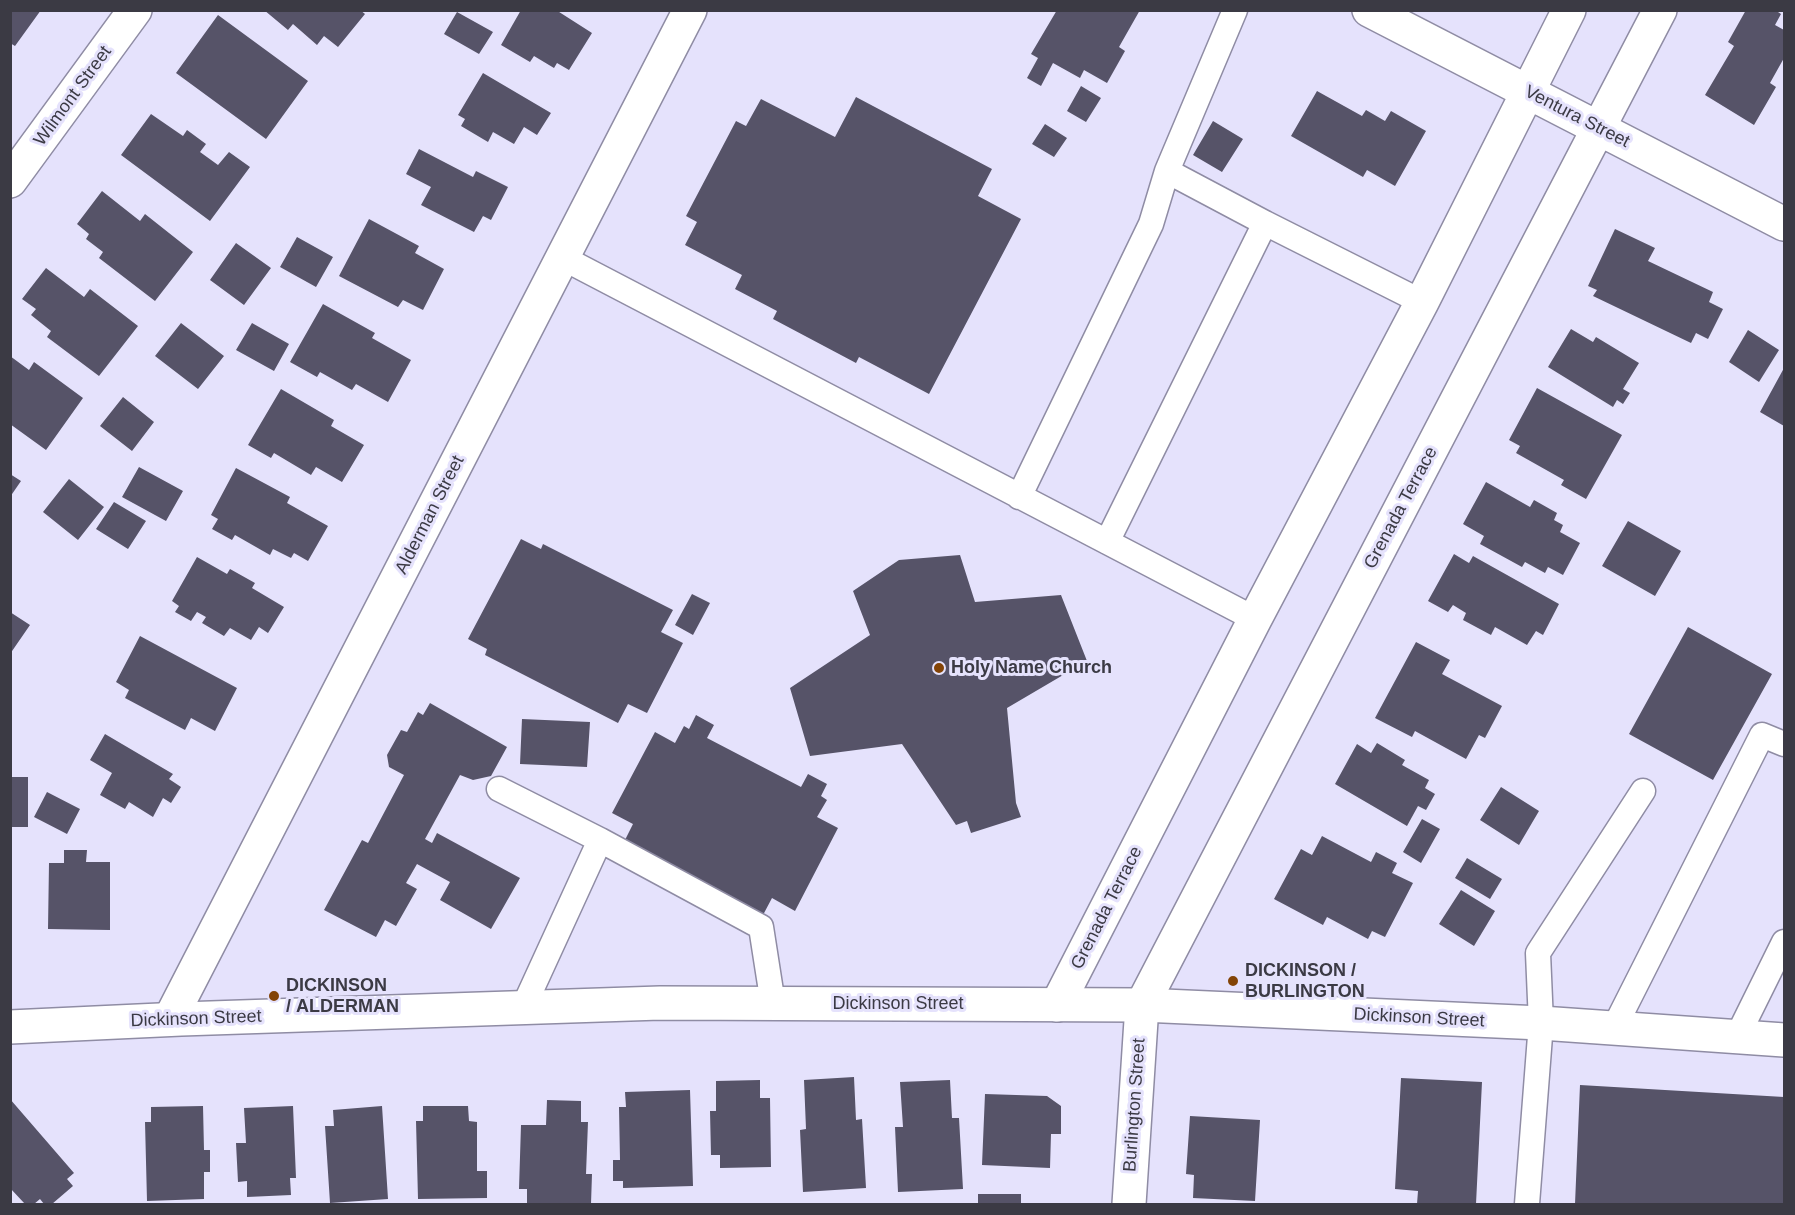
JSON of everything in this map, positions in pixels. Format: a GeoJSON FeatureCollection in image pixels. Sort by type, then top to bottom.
{"type":"FeatureCollection","features":[{"type":"Feature","properties":{"kind":"street","name":"Wilmont Street"},"geometry":{"type":"LineString","coordinates":[[10,182],[135,10]]}},
{"type":"Feature","properties":{"kind":"street","name":"Alderman Street"},"geometry":{"type":"LineString","coordinates":[[170,1019],[690,10]]}},
{"type":"Feature","properties":{"kind":"street","name":"Ventura Street"},"geometry":{"type":"LineString","coordinates":[[1369,10],[1785,224]]}},
{"type":"Feature","properties":{"kind":"street","name":"Grenada Terrace"},"geometry":{"type":"LineString","coordinates":[[1056,1005],[1422,302],[1569,10]]}},
{"type":"Feature","properties":{"kind":"street","name":"Grenada Terrace"},"geometry":{"type":"LineString","coordinates":[[1142,1005],[1660,10]]}},
{"type":"Feature","properties":{"kind":"street","name":"Dickinson Street"},"geometry":{"type":"LineString","coordinates":[[10,1027],[170,1019],[660,1003],[1142,1005],[1541,1023],[1785,1040]]}},
{"type":"Feature","properties":{"kind":"street","name":"Burlington Street"},"geometry":{"type":"LineString","coordinates":[[1129,1204],[1142,1005]]}},
{"type":"Feature","properties":{"kind":"lane"},"geometry":{"type":"LineString","coordinates":[[1019,497],[1151,224],[1167,171],[1235,10]]}},
{"type":"Feature","properties":{"kind":"lane"},"geometry":{"type":"LineString","coordinates":[[1167,171],[1422,302]]}},
{"type":"Feature","properties":{"kind":"lane"},"geometry":{"type":"LineString","coordinates":[[1107,542],[1265,223]]}},
{"type":"Feature","properties":{"kind":"lane"},"geometry":{"type":"LineString","coordinates":[[562,258],[1255,619]]}},
{"type":"Feature","properties":{"kind":"lane"},"geometry":{"type":"LineString","coordinates":[[1614,1028],[1762,735],[1785,744]]}},
{"type":"Feature","properties":{"kind":"lane"},"geometry":{"type":"LineString","coordinates":[[499,789],[600,840],[761,927],[773,1004]]}},
{"type":"Feature","properties":{"kind":"lane"},"geometry":{"type":"LineString","coordinates":[[1527,1204],[1541,1023],[1538,953],[1643,791]]}},
{"type":"Feature","properties":{"kind":"lane"},"geometry":{"type":"LineString","coordinates":[[522,1008],[600,840]]}},
{"type":"Feature","properties":{"kind":"lane"},"geometry":{"type":"LineString","coordinates":[[1737,1037],[1785,942]]}},
{"type":"Feature","properties":{"kind":"building"},"geometry":{"type":"Polygon","coordinates":[[[10,10],[41,10],[15,46],[10,43],[10,10]]]}},
{"type":"Feature","properties":{"kind":"building"},"geometry":{"type":"Polygon","coordinates":[[[264,10],[360,10],[365,14],[338,47],[324,36],[317,45],[293,24],[288,30],[264,10]]]}},
{"type":"Feature","properties":{"kind":"building"},"geometry":{"type":"Polygon","coordinates":[[[521,10],[556,10],[592,33],[569,70],[557,63],[554,68],[534,56],[530,62],[501,45],[521,10]]]}},
{"type":"Feature","properties":{"kind":"building"},"geometry":{"type":"Polygon","coordinates":[[[1057,10],[1140,10],[1119,47],[1125,51],[1107,83],[1084,70],[1080,78],[1053,63],[1041,86],[1027,78],[1038,58],[1031,54],[1057,10]]]}},
{"type":"Feature","properties":{"kind":"building"},"geometry":{"type":"Polygon","coordinates":[[[1746,10],[1775,10],[1781,14],[1775,25],[1784,30],[1784,58],[1770,83],[1776,87],[1754,125],[1705,95],[1734,46],[1728,42],[1746,10]]]}},
{"type":"Feature","properties":{"kind":"building"},"geometry":{"type":"Polygon","coordinates":[[[457,12],[493,32],[479,54],[444,34],[457,12]]]}},
{"type":"Feature","properties":{"kind":"building"},"geometry":{"type":"Polygon","coordinates":[[[218,15],[308,81],[266,139],[176,73],[218,15]]]}},
{"type":"Feature","properties":{"kind":"building"},"geometry":{"type":"Polygon","coordinates":[[[483,73],[551,113],[537,135],[524,127],[514,144],[493,132],[488,142],[461,126],[465,119],[458,115],[483,73]]]}},
{"type":"Feature","properties":{"kind":"building"},"geometry":{"type":"Polygon","coordinates":[[[1081,86],[1101,98],[1086,122],[1067,111],[1081,86]]]}},
{"type":"Feature","properties":{"kind":"building"},"geometry":{"type":"Polygon","coordinates":[[[1317,91],[1362,116],[1366,110],[1385,121],[1391,111],[1426,131],[1395,186],[1367,170],[1363,177],[1291,136],[1317,91]]]}},
{"type":"Feature","properties":{"kind":"building"},"geometry":{"type":"Polygon","coordinates":[[[856,97],[992,169],[978,196],[1021,219],[929,394],[859,357],[856,363],[773,319],[777,311],[735,289],[742,275],[685,245],[697,222],[686,216],[736,121],[746,126],[761,99],[835,137],[856,97]]]}},
{"type":"Feature","properties":{"kind":"building"},"geometry":{"type":"Polygon","coordinates":[[[151,114],[183,136],[187,130],[206,144],[200,152],[218,165],[229,152],[250,167],[210,221],[121,155],[151,114]]]}},
{"type":"Feature","properties":{"kind":"building"},"geometry":{"type":"Polygon","coordinates":[[[1213,121],[1243,139],[1222,172],[1193,155],[1213,121]]]}},
{"type":"Feature","properties":{"kind":"building"},"geometry":{"type":"Polygon","coordinates":[[[1045,124],[1067,138],[1054,157],[1032,144],[1045,124]]]}},
{"type":"Feature","properties":{"kind":"building"},"geometry":{"type":"Polygon","coordinates":[[[419,149],[473,177],[476,171],[508,187],[491,220],[483,216],[474,232],[421,205],[431,187],[406,174],[419,149]]]}},
{"type":"Feature","properties":{"kind":"building"},"geometry":{"type":"Polygon","coordinates":[[[102,191],[140,221],[145,214],[193,252],[155,301],[99,258],[103,252],[86,239],[89,234],[77,224],[102,191]]]}},
{"type":"Feature","properties":{"kind":"building"},"geometry":{"type":"Polygon","coordinates":[[[369,219],[419,246],[415,253],[444,269],[423,310],[403,300],[398,307],[339,276],[369,219]]]}},
{"type":"Feature","properties":{"kind":"building"},"geometry":{"type":"Polygon","coordinates":[[[1615,229],[1655,248],[1648,261],[1713,292],[1709,302],[1723,309],[1708,339],[1696,333],[1691,343],[1593,296],[1597,290],[1588,286],[1615,229]]]}},
{"type":"Feature","properties":{"kind":"building"},"geometry":{"type":"Polygon","coordinates":[[[297,237],[333,257],[316,287],[280,267],[297,237]]]}},
{"type":"Feature","properties":{"kind":"building"},"geometry":{"type":"Polygon","coordinates":[[[236,243],[271,268],[244,305],[210,280],[236,243]]]}},
{"type":"Feature","properties":{"kind":"building"},"geometry":{"type":"Polygon","coordinates":[[[46,268],[84,297],[90,289],[138,326],[99,376],[47,337],[51,331],[31,315],[36,309],[22,299],[46,268]]]}},
{"type":"Feature","properties":{"kind":"building"},"geometry":{"type":"Polygon","coordinates":[[[323,304],[375,333],[372,338],[411,360],[388,402],[356,384],[352,390],[320,372],[317,377],[290,362],[323,304]]]}},
{"type":"Feature","properties":{"kind":"building"},"geometry":{"type":"Polygon","coordinates":[[[181,323],[224,356],[198,389],[155,356],[181,323]]]}},
{"type":"Feature","properties":{"kind":"building"},"geometry":{"type":"Polygon","coordinates":[[[252,323],[289,344],[274,371],[236,350],[252,323]]]}},
{"type":"Feature","properties":{"kind":"building"},"geometry":{"type":"Polygon","coordinates":[[[1571,329],[1593,342],[1596,337],[1639,363],[1623,389],[1630,393],[1623,404],[1617,400],[1613,407],[1548,367],[1571,329]]]}},
{"type":"Feature","properties":{"kind":"building"},"geometry":{"type":"Polygon","coordinates":[[[1748,330],[1779,350],[1759,382],[1729,362],[1748,330]]]}},
{"type":"Feature","properties":{"kind":"building"},"geometry":{"type":"Polygon","coordinates":[[[10,356],[29,370],[34,362],[83,398],[46,450],[10,424],[10,356]]]}},
{"type":"Feature","properties":{"kind":"building"},"geometry":{"type":"Polygon","coordinates":[[[1784,368],[1784,426],[1760,412],[1784,368]]]}},
{"type":"Feature","properties":{"kind":"building"},"geometry":{"type":"Polygon","coordinates":[[[1537,388],[1622,435],[1586,499],[1561,485],[1564,480],[1516,453],[1520,446],[1509,440],[1537,388]]]}},
{"type":"Feature","properties":{"kind":"building"},"geometry":{"type":"Polygon","coordinates":[[[281,389],[334,420],[331,426],[364,445],[342,482],[316,467],[311,475],[274,453],[271,458],[248,445],[281,389]]]}},
{"type":"Feature","properties":{"kind":"building"},"geometry":{"type":"Polygon","coordinates":[[[123,397],[154,422],[132,451],[100,426],[123,397]]]}},
{"type":"Feature","properties":{"kind":"building"},"geometry":{"type":"Polygon","coordinates":[[[139,467],[183,491],[166,521],[122,497],[139,467]]]}},
{"type":"Feature","properties":{"kind":"building"},"geometry":{"type":"Polygon","coordinates":[[[236,468],[290,497],[287,503],[328,526],[308,561],[294,553],[291,558],[273,549],[270,555],[235,535],[232,540],[212,529],[218,519],[211,515],[236,468]]]}},
{"type":"Feature","properties":{"kind":"building"},"geometry":{"type":"Polygon","coordinates":[[[10,474],[21,481],[10,497],[10,474]]]}},
{"type":"Feature","properties":{"kind":"building"},"geometry":{"type":"Polygon","coordinates":[[[69,479],[104,507],[78,540],[43,512],[69,479]]]}},
{"type":"Feature","properties":{"kind":"building"},"geometry":{"type":"Polygon","coordinates":[[[1486,482],[1530,507],[1534,500],[1557,513],[1554,520],[1563,525],[1560,532],[1580,543],[1563,575],[1548,567],[1545,573],[1525,562],[1522,567],[1480,544],[1484,536],[1463,524],[1486,482]]]}},
{"type":"Feature","properties":{"kind":"building"},"geometry":{"type":"Polygon","coordinates":[[[114,502],[146,521],[128,549],[96,529],[114,502]]]}},
{"type":"Feature","properties":{"kind":"building"},"geometry":{"type":"Polygon","coordinates":[[[1628,521],[1681,551],[1655,596],[1602,566],[1628,521]]]}},
{"type":"Feature","properties":{"kind":"building"},"geometry":{"type":"Polygon","coordinates":[[[521,539],[541,549],[543,544],[673,610],[661,632],[683,643],[647,713],[628,704],[618,723],[485,655],[487,649],[468,639],[521,539]]]}},
{"type":"Feature","properties":{"kind":"building"},"geometry":{"type":"Polygon","coordinates":[[[1454,554],[1469,563],[1473,556],[1559,604],[1543,635],[1536,631],[1527,645],[1495,627],[1491,635],[1463,620],[1466,613],[1453,605],[1448,612],[1428,601],[1454,554]]]}},
{"type":"Feature","properties":{"kind":"building"},"geometry":{"type":"Polygon","coordinates":[[[960,555],[975,602],[1061,595],[1087,661],[1007,708],[1016,803],[1021,817],[971,833],[967,821],[956,825],[902,744],[810,756],[790,688],[870,635],[853,591],[899,560],[960,555]]]}},
{"type":"Feature","properties":{"kind":"building"},"geometry":{"type":"Polygon","coordinates":[[[197,557],[227,574],[230,569],[255,583],[252,588],[284,607],[268,633],[259,627],[251,640],[230,628],[224,636],[202,623],[206,617],[197,612],[191,621],[175,612],[179,606],[172,601],[197,557]]]}},
{"type":"Feature","properties":{"kind":"building"},"geometry":{"type":"Polygon","coordinates":[[[692,594],[710,603],[693,635],[675,625],[692,594]]]}},
{"type":"Feature","properties":{"kind":"building"},"geometry":{"type":"Polygon","coordinates":[[[10,612],[30,625],[10,654],[10,612]]]}},
{"type":"Feature","properties":{"kind":"building"},"geometry":{"type":"Polygon","coordinates":[[[1688,627],[1772,674],[1713,780],[1629,734],[1688,627]]]}},
{"type":"Feature","properties":{"kind":"building"},"geometry":{"type":"Polygon","coordinates":[[[140,636],[237,688],[215,731],[191,718],[185,730],[125,698],[129,690],[116,682],[140,636]]]}},
{"type":"Feature","properties":{"kind":"building"},"geometry":{"type":"Polygon","coordinates":[[[1416,642],[1450,660],[1442,674],[1502,706],[1485,738],[1479,735],[1466,759],[1415,731],[1412,737],[1375,718],[1416,642]]]}},
{"type":"Feature","properties":{"kind":"building"},"geometry":{"type":"Polygon","coordinates":[[[430,703],[507,747],[491,776],[473,780],[460,775],[425,839],[432,843],[437,833],[520,878],[491,929],[440,900],[450,882],[417,864],[406,883],[417,889],[396,926],[385,920],[376,937],[324,910],[362,840],[368,843],[404,775],[389,767],[387,755],[401,730],[407,732],[418,712],[423,715],[430,703]]]}},
{"type":"Feature","properties":{"kind":"building"},"geometry":{"type":"Polygon","coordinates":[[[696,715],[714,725],[707,738],[801,787],[808,774],[827,784],[821,796],[827,800],[817,817],[838,828],[795,911],[772,898],[763,915],[624,842],[633,824],[612,813],[655,732],[675,743],[684,726],[689,729],[696,715]]]}},
{"type":"Feature","properties":{"kind":"building"},"geometry":{"type":"Polygon","coordinates":[[[522,719],[590,722],[587,767],[520,764],[522,719]]]}},
{"type":"Feature","properties":{"kind":"building"},"geometry":{"type":"Polygon","coordinates":[[[105,734],[173,774],[169,779],[181,787],[171,803],[163,798],[153,817],[129,802],[125,809],[100,795],[112,773],[90,760],[105,734]]]}},
{"type":"Feature","properties":{"kind":"building"},"geometry":{"type":"Polygon","coordinates":[[[1377,743],[1405,760],[1402,765],[1429,780],[1425,788],[1435,794],[1426,810],[1418,806],[1407,826],[1335,784],[1357,744],[1371,753],[1377,743]]]}},
{"type":"Feature","properties":{"kind":"building"},"geometry":{"type":"Polygon","coordinates":[[[10,777],[28,777],[28,827],[10,827],[10,777]]]}},
{"type":"Feature","properties":{"kind":"building"},"geometry":{"type":"Polygon","coordinates":[[[1501,787],[1539,811],[1519,845],[1480,820],[1501,787]]]}},
{"type":"Feature","properties":{"kind":"building"},"geometry":{"type":"Polygon","coordinates":[[[47,792],[80,809],[67,834],[34,817],[47,792]]]}},
{"type":"Feature","properties":{"kind":"building"},"geometry":{"type":"Polygon","coordinates":[[[1422,819],[1440,829],[1421,863],[1403,852],[1422,819]]]}},
{"type":"Feature","properties":{"kind":"building"},"geometry":{"type":"Polygon","coordinates":[[[1322,836],[1371,862],[1376,852],[1397,863],[1392,873],[1413,883],[1385,937],[1372,931],[1368,939],[1327,917],[1323,925],[1274,899],[1301,849],[1312,855],[1322,836]]]}},
{"type":"Feature","properties":{"kind":"building"},"geometry":{"type":"Polygon","coordinates":[[[64,850],[87,850],[86,862],[110,862],[110,930],[48,929],[49,863],[64,863],[64,850]]]}},
{"type":"Feature","properties":{"kind":"building"},"geometry":{"type":"Polygon","coordinates":[[[1467,858],[1502,879],[1490,899],[1455,878],[1467,858]]]}},
{"type":"Feature","properties":{"kind":"building"},"geometry":{"type":"Polygon","coordinates":[[[1461,890],[1495,911],[1474,946],[1439,924],[1461,890]]]}},
{"type":"Feature","properties":{"kind":"building"},"geometry":{"type":"Polygon","coordinates":[[[854,1077],[856,1120],[862,1119],[866,1188],[803,1192],[800,1130],[806,1129],[804,1080],[854,1077]]]}},
{"type":"Feature","properties":{"kind":"building"},"geometry":{"type":"Polygon","coordinates":[[[1401,1078],[1482,1082],[1476,1204],[1417,1204],[1418,1191],[1395,1189],[1401,1078]]]}},
{"type":"Feature","properties":{"kind":"building"},"geometry":{"type":"Polygon","coordinates":[[[760,1080],[760,1098],[770,1098],[771,1167],[720,1168],[720,1155],[711,1155],[710,1111],[716,1111],[716,1081],[760,1080]]]}},
{"type":"Feature","properties":{"kind":"building"},"geometry":{"type":"Polygon","coordinates":[[[950,1080],[952,1118],[959,1118],[963,1189],[898,1192],[895,1127],[903,1127],[900,1082],[950,1080]]]}},
{"type":"Feature","properties":{"kind":"building"},"geometry":{"type":"Polygon","coordinates":[[[1580,1085],[1784,1097],[1784,1204],[1575,1204],[1580,1085]]]}},
{"type":"Feature","properties":{"kind":"building"},"geometry":{"type":"Polygon","coordinates":[[[690,1090],[693,1186],[623,1188],[623,1181],[613,1181],[613,1160],[620,1160],[619,1107],[626,1107],[625,1092],[690,1090]]]}},
{"type":"Feature","properties":{"kind":"building"},"geometry":{"type":"Polygon","coordinates":[[[985,1094],[1047,1096],[1061,1106],[1061,1134],[1051,1134],[1050,1168],[982,1165],[985,1094]]]}},
{"type":"Feature","properties":{"kind":"building"},"geometry":{"type":"Polygon","coordinates":[[[10,1099],[74,1173],[67,1179],[73,1186],[52,1204],[44,1204],[40,1199],[34,1204],[25,1204],[10,1188],[10,1099]]]}},
{"type":"Feature","properties":{"kind":"building"},"geometry":{"type":"Polygon","coordinates":[[[547,1100],[581,1101],[581,1122],[588,1122],[586,1174],[592,1174],[591,1204],[527,1204],[527,1189],[519,1189],[521,1125],[546,1125],[547,1100]]]}},
{"type":"Feature","properties":{"kind":"building"},"geometry":{"type":"Polygon","coordinates":[[[203,1106],[204,1150],[210,1150],[210,1172],[204,1172],[204,1199],[147,1201],[145,1122],[151,1122],[151,1107],[203,1106]]]}},
{"type":"Feature","properties":{"kind":"building"},"geometry":{"type":"Polygon","coordinates":[[[293,1106],[296,1178],[290,1178],[291,1195],[247,1197],[247,1181],[238,1182],[236,1143],[246,1143],[244,1108],[293,1106]]]}},
{"type":"Feature","properties":{"kind":"building"},"geometry":{"type":"Polygon","coordinates":[[[382,1106],[388,1199],[330,1203],[325,1126],[334,1126],[333,1110],[382,1106]]]}},
{"type":"Feature","properties":{"kind":"building"},"geometry":{"type":"Polygon","coordinates":[[[423,1106],[468,1106],[469,1121],[477,1122],[477,1171],[487,1171],[487,1198],[418,1199],[416,1121],[423,1121],[423,1106]]]}},
{"type":"Feature","properties":{"kind":"building"},"geometry":{"type":"Polygon","coordinates":[[[1190,1116],[1260,1120],[1255,1201],[1193,1198],[1194,1175],[1186,1174],[1190,1116]]]}},
{"type":"Feature","properties":{"kind":"building"},"geometry":{"type":"Polygon","coordinates":[[[978,1194],[1021,1194],[1021,1204],[978,1204],[978,1194]]]}},
{"type":"Feature","properties":{"kind":"place","name":"Holy Name Church"},"geometry":{"type":"Point","coordinates":[939,668]}},
{"type":"Feature","properties":{"kind":"place","name":"DICKINSON / BURLINGTON"},"geometry":{"type":"Point","coordinates":[1233,981]}},
{"type":"Feature","properties":{"kind":"place","name":"DICKINSON / ALDERMAN"},"geometry":{"type":"Point","coordinates":[274,996]}}]}
